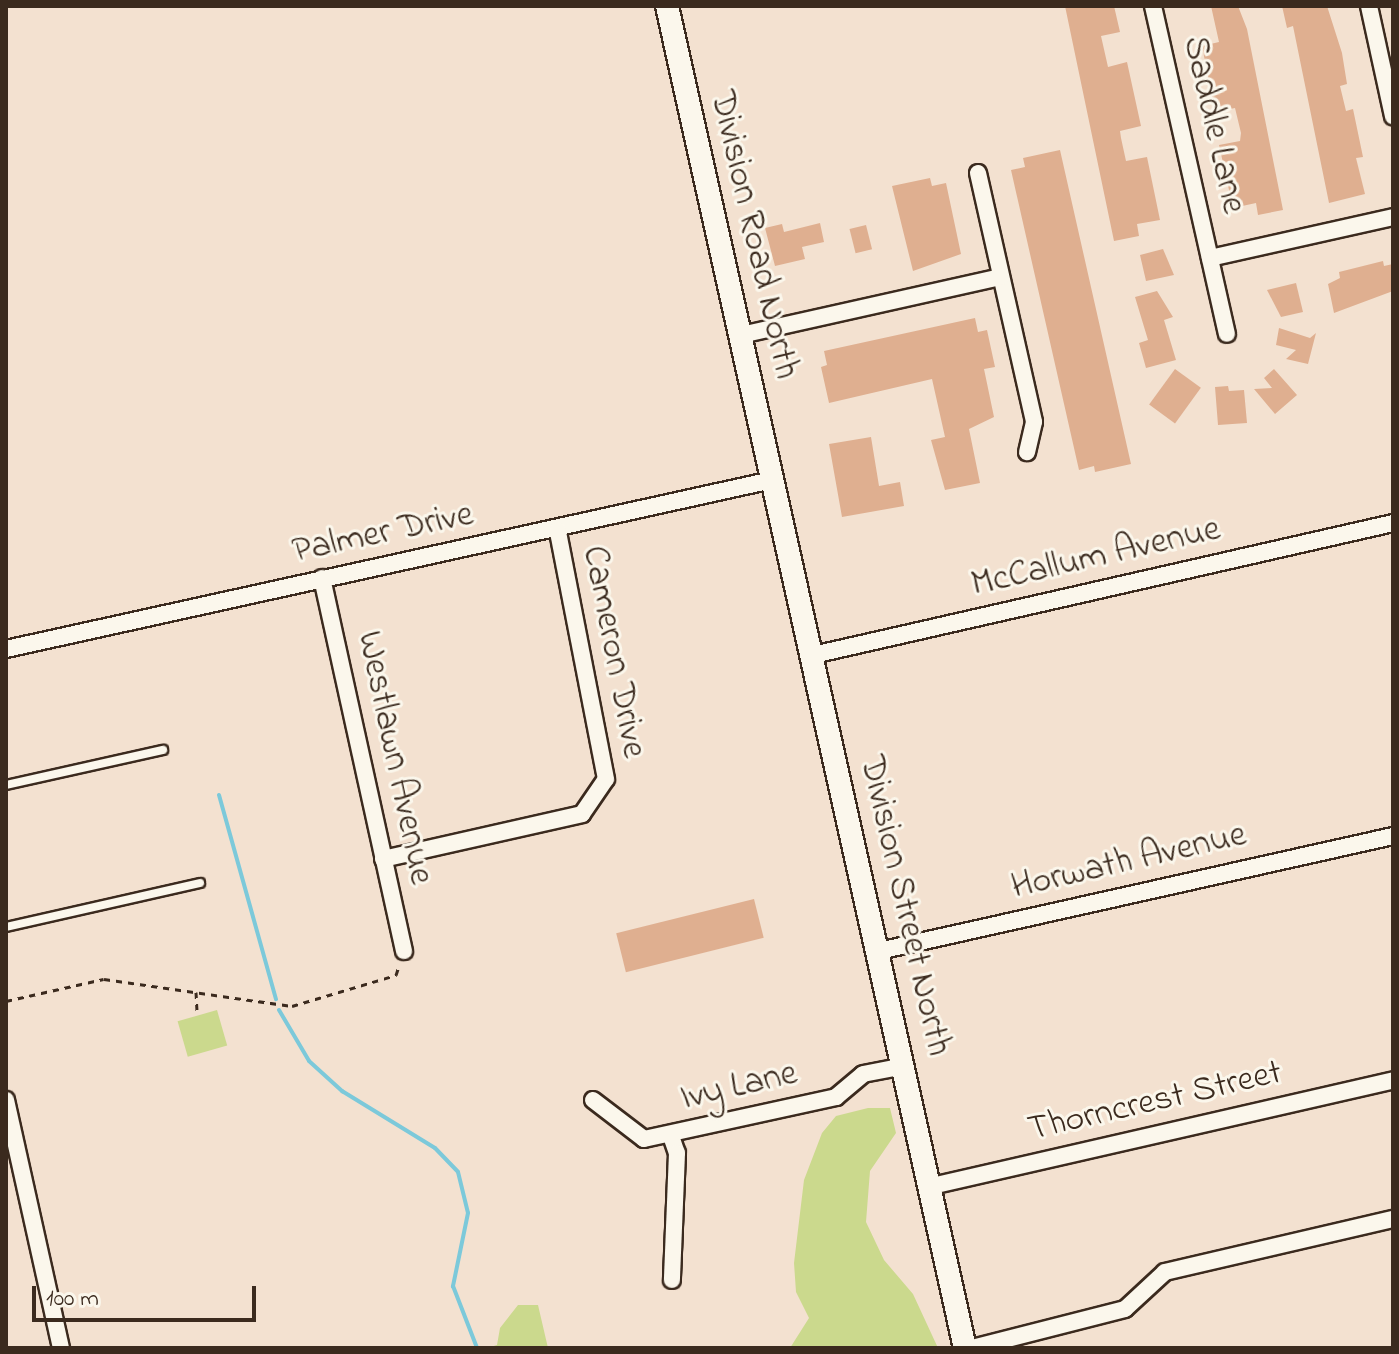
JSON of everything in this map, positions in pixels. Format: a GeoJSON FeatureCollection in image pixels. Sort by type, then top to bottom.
{"type":"FeatureCollection","features":[{"type":"Feature","properties":{"kind":"main road","name":"Division Road North"},"geometry":{"type":"LineString","coordinates":[[667,6],[772,480]]}},
{"type":"Feature","properties":{"kind":"main road","name":"Division Street North"},"geometry":{"type":"LineString","coordinates":[[772,480],[932,1186],[965,1348]]}},
{"type":"Feature","properties":{"kind":"street","name":"Saddle Lane"},"geometry":{"type":"LineString","coordinates":[[1153,6],[1227,334]]}},
{"type":"Feature","properties":{"kind":"street"},"geometry":{"type":"LineString","coordinates":[[1369,6],[1393,116]]}},
{"type":"Feature","properties":{"kind":"street"},"geometry":{"type":"LineString","coordinates":[[978,173],[1034,422],[1027,452]]}},
{"type":"Feature","properties":{"kind":"street"},"geometry":{"type":"LineString","coordinates":[[1210,258],[1393,217]]}},
{"type":"Feature","properties":{"kind":"street"},"geometry":{"type":"LineString","coordinates":[[741,335],[1001,277]]}},
{"type":"Feature","properties":{"kind":"street","name":"Palmer Drive"},"geometry":{"type":"LineString","coordinates":[[6,649],[322,578],[558,531],[772,480]]}},
{"type":"Feature","properties":{"kind":"street","name":"McCallum Avenue"},"geometry":{"type":"LineString","coordinates":[[813,655],[1393,523]]}},
{"type":"Feature","properties":{"kind":"street","name":"Cameron Drive"},"geometry":{"type":"LineString","coordinates":[[383,859],[582,814],[606,779],[558,531]]}},
{"type":"Feature","properties":{"kind":"street","name":"Westlawn Avenue"},"geometry":{"type":"LineString","coordinates":[[322,578],[404,951]]}},
{"type":"Feature","properties":{"kind":"street","name":"Horwath Avenue"},"geometry":{"type":"LineString","coordinates":[[879,951],[1393,836]]}},
{"type":"Feature","properties":{"kind":"street","name":"Ivy Lane"},"geometry":{"type":"LineString","coordinates":[[593,1100],[644,1139],[671,1136],[836,1097],[863,1074],[905,1066]]}},
{"type":"Feature","properties":{"kind":"street","name":"Thorncrest Street"},"geometry":{"type":"LineString","coordinates":[[932,1186],[1393,1080]]}},
{"type":"Feature","properties":{"kind":"street"},"geometry":{"type":"LineString","coordinates":[[6,1100],[61,1348]]}},
{"type":"Feature","properties":{"kind":"street"},"geometry":{"type":"LineString","coordinates":[[671,1136],[677,1153],[672,1280]]}},
{"type":"Feature","properties":{"kind":"street"},"geometry":{"type":"LineString","coordinates":[[972,1348],[1125,1309],[1165,1272],[1393,1219]]}},
{"type":"Feature","properties":{"kind":"lane"},"geometry":{"type":"LineString","coordinates":[[6,785],[163,750]]}},
{"type":"Feature","properties":{"kind":"lane"},"geometry":{"type":"LineString","coordinates":[[6,927],[200,883]]}},
{"type":"Feature","properties":{"kind":"path"},"geometry":{"type":"LineString","coordinates":[[6,1001],[104,979],[292,1006],[396,975],[404,951]]}},
{"type":"Feature","properties":{"kind":"path"},"geometry":{"type":"LineString","coordinates":[[196,992],[197,1014]]}},
{"type":"Feature","properties":{"kind":"green space"},"geometry":{"type":"Polygon","coordinates":[[[217,1010],[227,1046],[188,1057],[178,1021],[217,1010]]]}},
{"type":"Feature","properties":{"kind":"green space"},"geometry":{"type":"Polygon","coordinates":[[[868,1108],[890,1108],[896,1133],[870,1171],[866,1222],[884,1260],[913,1294],[938,1348],[790,1348],[809,1318],[796,1292],[794,1263],[804,1180],[822,1133],[836,1116],[868,1108]]]}},
{"type":"Feature","properties":{"kind":"green space"},"geometry":{"type":"Polygon","coordinates":[[[518,1305],[538,1305],[548,1348],[487,1348],[497,1345],[500,1328],[518,1305]]]}},
{"type":"Feature","properties":{"kind":"building"},"geometry":{"type":"Polygon","coordinates":[[[1065,6],[1114,6],[1120,32],[1101,36],[1108,67],[1127,62],[1141,126],[1120,131],[1121,138],[1126,161],[1147,157],[1160,220],[1137,224],[1139,236],[1114,241],[1065,6]]]}},
{"type":"Feature","properties":{"kind":"building"},"geometry":{"type":"Polygon","coordinates":[[[1211,6],[1238,6],[1247,29],[1283,210],[1258,215],[1256,203],[1233,208],[1219,145],[1240,141],[1241,133],[1235,108],[1215,112],[1202,46],[1219,42],[1211,6]]]}},
{"type":"Feature","properties":{"kind":"building"},"geometry":{"type":"Polygon","coordinates":[[[1282,6],[1327,6],[1342,53],[1347,84],[1340,86],[1346,111],[1353,109],[1363,157],[1356,158],[1365,194],[1329,203],[1293,26],[1287,28],[1282,6]]]}},
{"type":"Feature","properties":{"kind":"building"},"geometry":{"type":"Polygon","coordinates":[[[1060,150],[1131,464],[1095,472],[1094,466],[1079,470],[1011,170],[1025,167],[1023,158],[1060,150]]]}},
{"type":"Feature","properties":{"kind":"building"},"geometry":{"type":"Polygon","coordinates":[[[930,178],[932,186],[946,183],[961,254],[913,271],[892,186],[930,178]]]}},
{"type":"Feature","properties":{"kind":"building"},"geometry":{"type":"Polygon","coordinates":[[[820,223],[824,242],[802,247],[805,259],[775,266],[765,228],[782,224],[784,232],[820,223]]]}},
{"type":"Feature","properties":{"kind":"building"},"geometry":{"type":"Polygon","coordinates":[[[866,225],[872,249],[856,253],[850,229],[866,225]]]}},
{"type":"Feature","properties":{"kind":"building"},"geometry":{"type":"Polygon","coordinates":[[[1163,249],[1174,275],[1146,281],[1140,255],[1163,249]]]}},
{"type":"Feature","properties":{"kind":"building"},"geometry":{"type":"Polygon","coordinates":[[[1383,261],[1384,266],[1393,264],[1393,291],[1334,313],[1328,284],[1340,278],[1339,272],[1383,261]]]}},
{"type":"Feature","properties":{"kind":"building"},"geometry":{"type":"Polygon","coordinates":[[[1296,283],[1303,312],[1281,317],[1267,290],[1296,283]]]}},
{"type":"Feature","properties":{"kind":"building"},"geometry":{"type":"Polygon","coordinates":[[[1157,291],[1173,317],[1164,320],[1176,360],[1146,368],[1139,343],[1148,340],[1135,297],[1157,291]]]}},
{"type":"Feature","properties":{"kind":"building"},"geometry":{"type":"Polygon","coordinates":[[[975,318],[978,332],[987,330],[995,367],[984,369],[994,417],[969,429],[980,483],[945,490],[931,440],[945,437],[932,379],[829,403],[821,367],[827,365],[824,351],[975,318]]]}},
{"type":"Feature","properties":{"kind":"building"},"geometry":{"type":"Polygon","coordinates":[[[1279,328],[1310,338],[1316,333],[1308,364],[1286,359],[1296,350],[1276,345],[1279,328]]]}},
{"type":"Feature","properties":{"kind":"building"},"geometry":{"type":"Polygon","coordinates":[[[1175,369],[1201,388],[1175,423],[1149,405],[1175,369]]]}},
{"type":"Feature","properties":{"kind":"building"},"geometry":{"type":"Polygon","coordinates":[[[1274,369],[1297,395],[1275,414],[1254,389],[1272,388],[1264,378],[1274,369]]]}},
{"type":"Feature","properties":{"kind":"building"},"geometry":{"type":"Polygon","coordinates":[[[1228,386],[1229,391],[1244,390],[1247,423],[1218,425],[1215,387],[1228,386]]]}},
{"type":"Feature","properties":{"kind":"building"},"geometry":{"type":"Polygon","coordinates":[[[871,437],[879,486],[900,482],[904,506],[842,517],[829,444],[871,437]]]}},
{"type":"Feature","properties":{"kind":"building"},"geometry":{"type":"Polygon","coordinates":[[[754,899],[764,938],[626,972],[616,933],[754,899]]]}},
{"type":"Feature","properties":{"kind":"waterway"},"geometry":{"type":"LineString","coordinates":[[219,795],[276,999]]}},
{"type":"Feature","properties":{"kind":"waterway"},"geometry":{"type":"LineString","coordinates":[[279,1010],[309,1061],[342,1091],[435,1148],[458,1172],[468,1213],[453,1286],[477,1348]]}}]}
